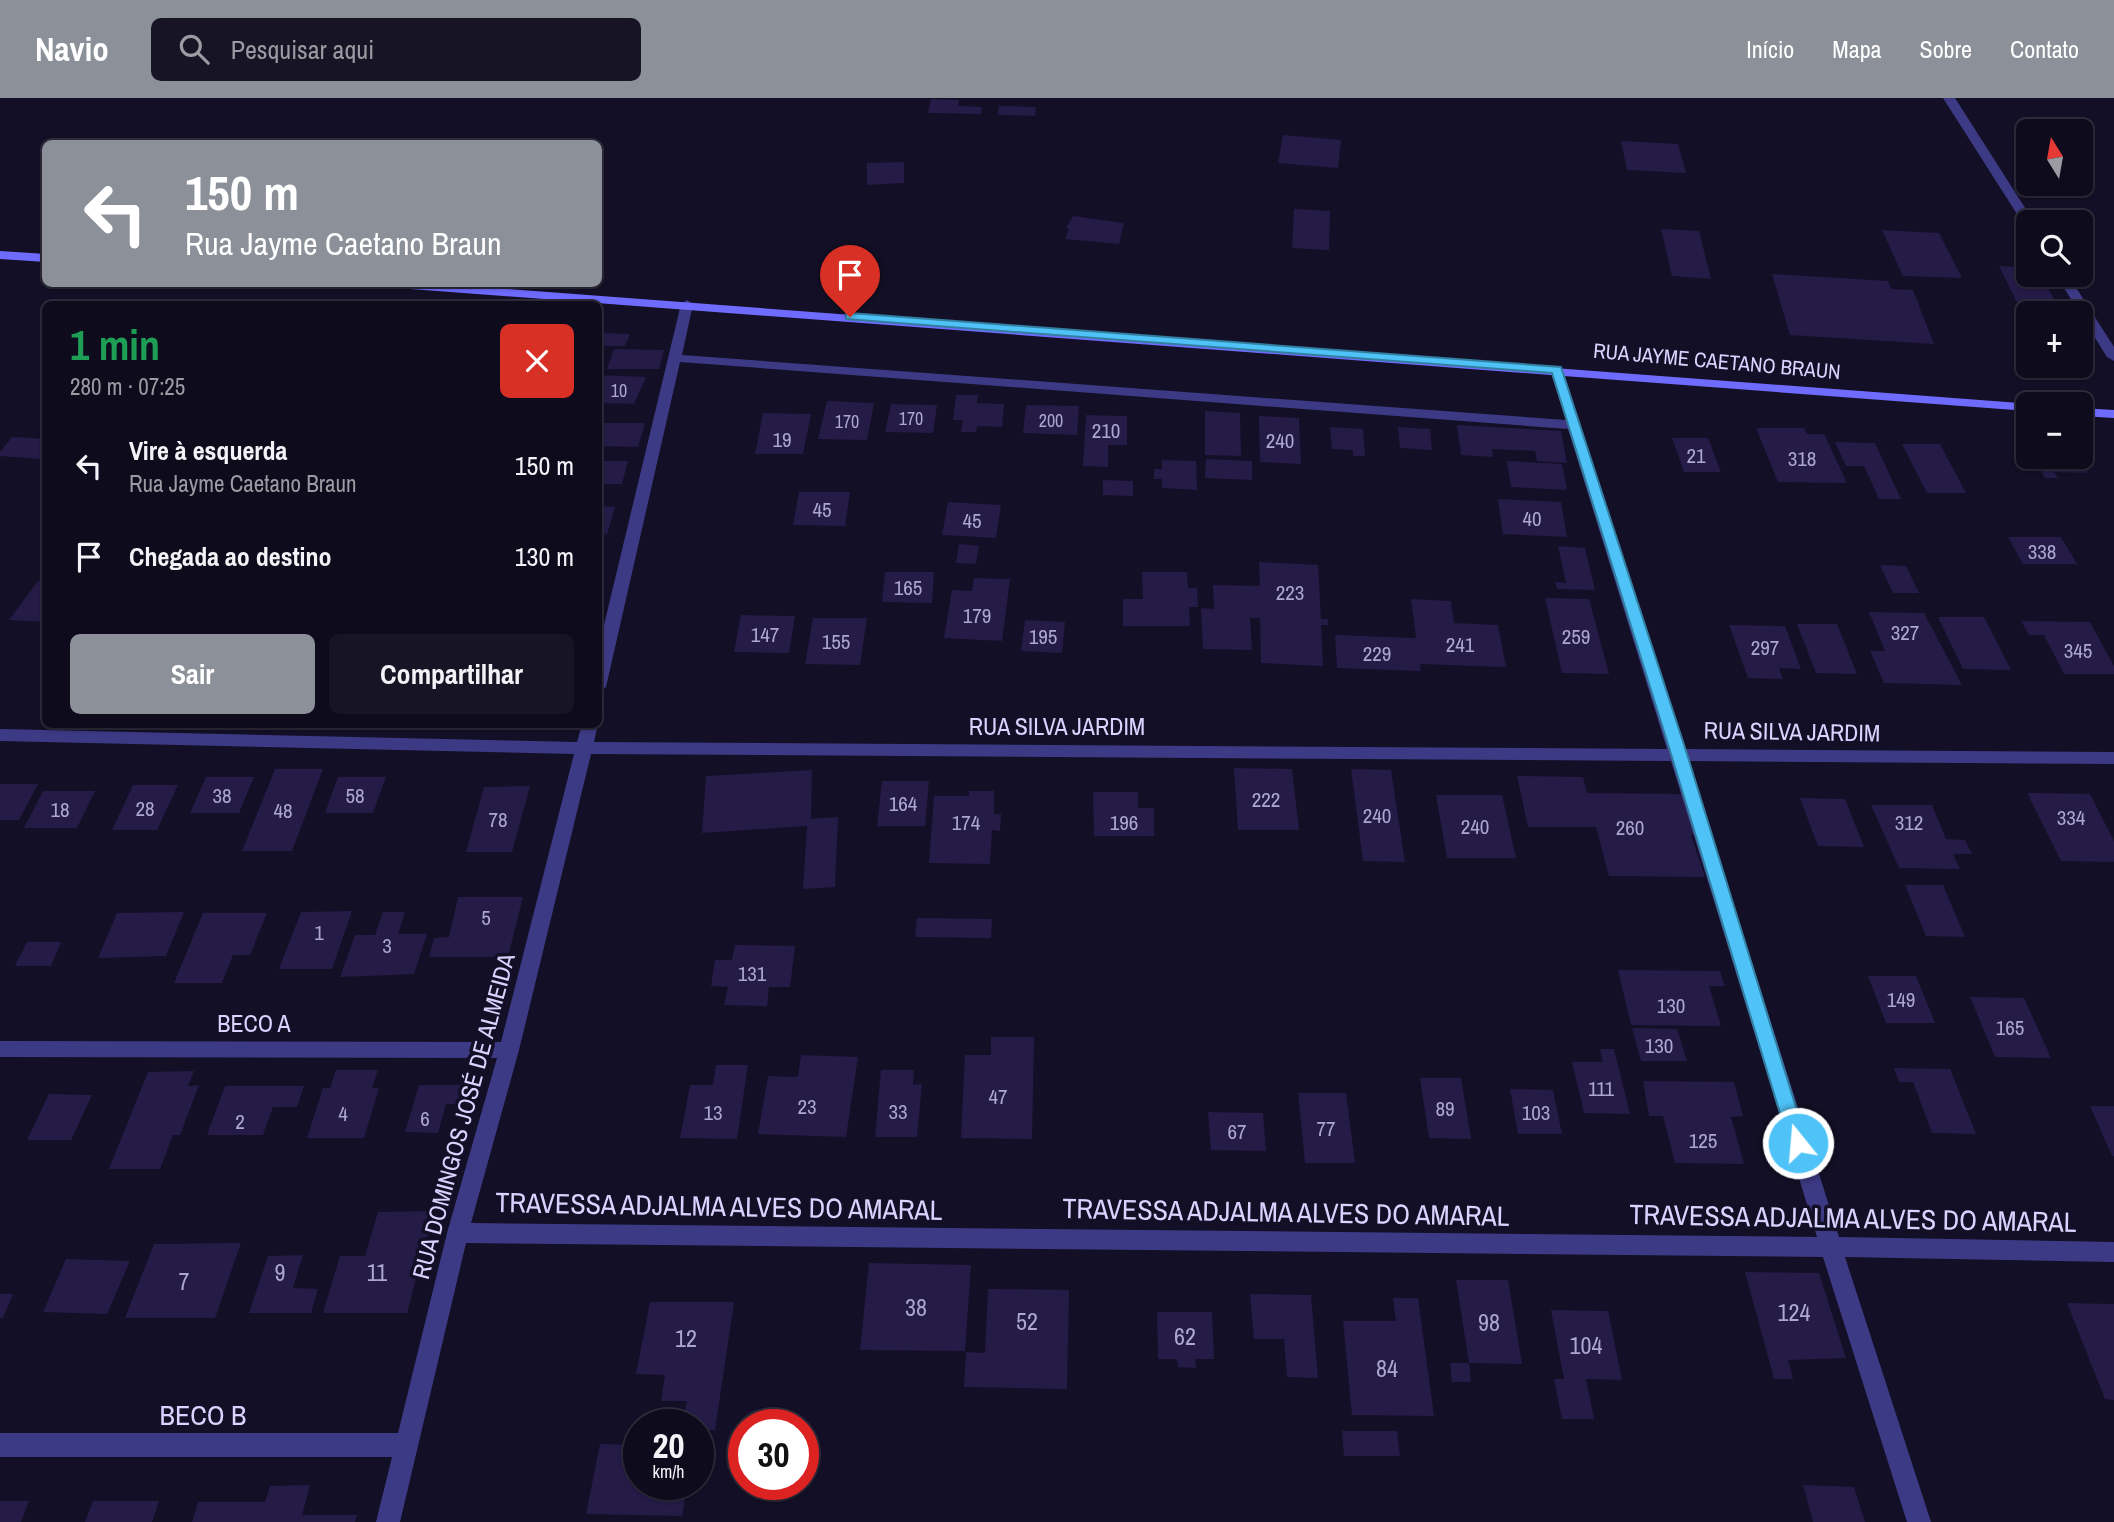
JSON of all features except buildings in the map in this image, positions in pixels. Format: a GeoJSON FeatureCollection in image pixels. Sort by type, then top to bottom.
{"type":"FeatureCollection","features":[{"type":"Feature","properties":{"kind":"street"},"geometry":{"type":"LineString","coordinates":[[1949,98],[2020,210]]}},
{"type":"Feature","properties":{"kind":"street"},"geometry":{"type":"LineString","coordinates":[[0,255],[42,258]]}},
{"type":"Feature","properties":{"kind":"street","name":"RUA JAYME CAETANO BRAUN"},"geometry":{"type":"LineString","coordinates":[[440,287],[2016,406]]}},
{"type":"Feature","properties":{"kind":"street"},"geometry":{"type":"LineString","coordinates":[[2070,287],[2114,357]]}},
{"type":"Feature","properties":{"kind":"street"},"geometry":{"type":"LineString","coordinates":[[602,670],[687,304]]}},
{"type":"Feature","properties":{"kind":"street"},"geometry":{"type":"LineString","coordinates":[[675,358],[1574,425]]}},
{"type":"Feature","properties":{"kind":"street"},"geometry":{"type":"LineString","coordinates":[[1557,370],[1679,754],[1830,1247],[1919,1522]]}},
{"type":"Feature","properties":{"kind":"street"},"geometry":{"type":"LineString","coordinates":[[2093,413],[2114,414]]}},
{"type":"Feature","properties":{"kind":"street","name":"RUA DOMINGOS JOSÉ DE ALMEIDA"},"geometry":{"type":"LineString","coordinates":[[388,1522],[458,1233],[509,1050],[589,728]]}},
{"type":"Feature","properties":{"kind":"street","name":"RUA SILVA JARDIM"},"geometry":{"type":"LineString","coordinates":[[0,735],[584,748],[2114,758]]}},
{"type":"Feature","properties":{"kind":"street","name":"BECO A"},"geometry":{"type":"LineString","coordinates":[[0,1049],[509,1050]]}},
{"type":"Feature","properties":{"kind":"street","name":"TRAVESSA ADJALMA ALVES DO AMARAL"},"geometry":{"type":"LineString","coordinates":[[458,1233],[2114,1252]]}},
{"type":"Feature","properties":{"kind":"street","name":"BECO B"},"geometry":{"type":"LineString","coordinates":[[0,1445],[406,1445]]}},
{"type":"Feature","properties":{"kind":"route"},"geometry":{"type":"LineString","coordinates":[[850,317],[1557,370],[1679,754],[1798,1143]]}}]}
